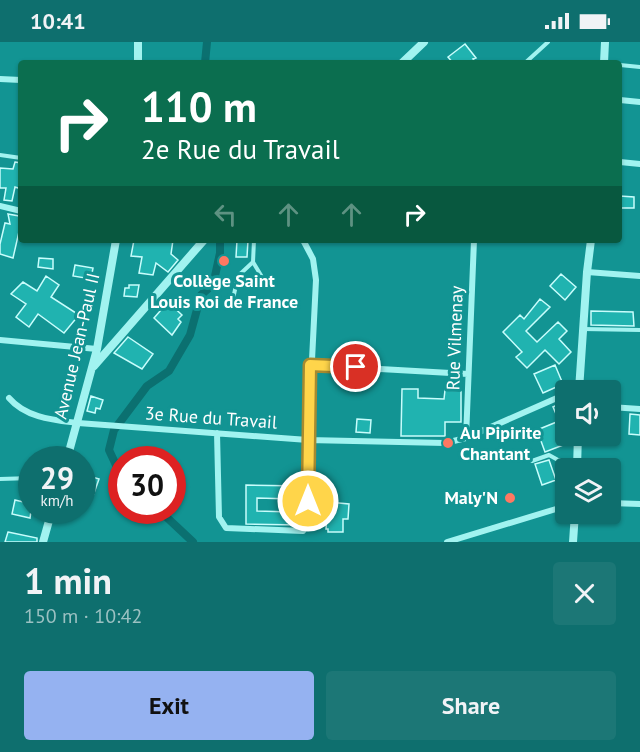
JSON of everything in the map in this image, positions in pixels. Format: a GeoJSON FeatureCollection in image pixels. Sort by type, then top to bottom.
{"type":"FeatureCollection","features":[{"type":"Feature","properties":{"kind":"street"},"geometry":{"type":"LineString","coordinates":[[138,42],[138,60]]}},
{"type":"Feature","properties":{"kind":"street"},"geometry":{"type":"LineString","coordinates":[[405,60],[424,42]]}},
{"type":"Feature","properties":{"kind":"street"},"geometry":{"type":"LineString","coordinates":[[605,42],[605,60]]}},
{"type":"Feature","properties":{"kind":"street"},"geometry":{"type":"LineString","coordinates":[[0,80],[18,80]]}},
{"type":"Feature","properties":{"kind":"street"},"geometry":{"type":"LineString","coordinates":[[622,100],[640,102]]}},
{"type":"Feature","properties":{"kind":"street"},"geometry":{"type":"LineString","coordinates":[[622,162],[640,164]]}},
{"type":"Feature","properties":{"kind":"street"},"geometry":{"type":"LineString","coordinates":[[0,206],[18,210]]}},
{"type":"Feature","properties":{"kind":"street","name":"Avenue Jean-Paul II"},"geometry":{"type":"LineString","coordinates":[[71,446],[93,368],[115,243]]}},
{"type":"Feature","properties":{"kind":"street"},"geometry":{"type":"LineString","coordinates":[[93,368],[201,243]]}},
{"type":"Feature","properties":{"kind":"street"},"geometry":{"type":"LineString","coordinates":[[217,434],[219,517],[226,528],[303,531],[308,524],[310,365],[316,280],[313,259],[305,243]]}},
{"type":"Feature","properties":{"kind":"street","name":"Rue Vilmenay"},"geometry":{"type":"LineString","coordinates":[[466,438],[474,243]]}},
{"type":"Feature","properties":{"kind":"street"},"geometry":{"type":"LineString","coordinates":[[578,380],[591,243]]}},
{"type":"Feature","properties":{"kind":"street"},"geometry":{"type":"LineString","coordinates":[[587,272],[640,276]]}},
{"type":"Feature","properties":{"kind":"street"},"geometry":{"type":"LineString","coordinates":[[0,340],[108,350]]}},
{"type":"Feature","properties":{"kind":"street"},"geometry":{"type":"LineString","coordinates":[[310,365],[468,374]]}},
{"type":"Feature","properties":{"kind":"street","name":"3e Rue du Travail"},"geometry":{"type":"LineString","coordinates":[[9,398],[21,408],[42,417],[78,423],[308,440],[445,443],[466,438],[555,399]]}},
{"type":"Feature","properties":{"kind":"street"},"geometry":{"type":"LineString","coordinates":[[621,408],[640,409]]}},
{"type":"Feature","properties":{"kind":"street"},"geometry":{"type":"LineString","coordinates":[[621,503],[640,504]]}},
{"type":"Feature","properties":{"kind":"street"},"geometry":{"type":"LineString","coordinates":[[447,542],[555,509]]}},
{"type":"Feature","properties":{"kind":"street"},"geometry":{"type":"LineString","coordinates":[[43,542],[48,524]]}},
{"type":"Feature","properties":{"kind":"street"},"geometry":{"type":"LineString","coordinates":[[573,542],[574,524]]}},
{"type":"Feature","properties":{"kind":"lane"},"geometry":{"type":"LineString","coordinates":[[528,60],[548,42]]}},
{"type":"Feature","properties":{"kind":"lane"},"geometry":{"type":"LineString","coordinates":[[622,64],[640,67]]}},
{"type":"Feature","properties":{"kind":"lane"},"geometry":{"type":"LineString","coordinates":[[0,155],[18,158]]}},
{"type":"Feature","properties":{"kind":"lane"},"geometry":{"type":"LineString","coordinates":[[254,243],[253,262],[265,282]]}},
{"type":"Feature","properties":{"kind":"lane"},"geometry":{"type":"LineString","coordinates":[[233,299],[238,276],[253,262]]}},
{"type":"Feature","properties":{"kind":"lane"},"geometry":{"type":"LineString","coordinates":[[583,329],[640,330]]}},
{"type":"Feature","properties":{"kind":"lane"},"geometry":{"type":"LineString","coordinates":[[532,461],[549,455],[555,458]]}},
{"type":"Feature","properties":{"kind":"lane"},"geometry":{"type":"LineString","coordinates":[[0,478],[18,478]]}},
{"type":"Feature","properties":{"kind":"building"},"geometry":{"type":"Polygon","coordinates":[[[465,44],[476,58],[474,60],[450,60],[448,57],[465,44]]]}},
{"type":"Feature","properties":{"kind":"building"},"geometry":{"type":"Polygon","coordinates":[[[15,162],[18,162],[18,188],[15,187],[12,201],[4,200],[6,188],[0,188],[0,168],[13,169],[15,162]]]}},
{"type":"Feature","properties":{"kind":"building"},"geometry":{"type":"Polygon","coordinates":[[[622,196],[634,197],[634,208],[622,208],[622,196]]]}},
{"type":"Feature","properties":{"kind":"building"},"geometry":{"type":"Polygon","coordinates":[[[8,214],[18,216],[18,236],[13,258],[0,254],[5,223],[10,224],[8,214]]]}},
{"type":"Feature","properties":{"kind":"building"},"geometry":{"type":"Polygon","coordinates":[[[133,243],[173,243],[171,254],[178,260],[168,272],[156,263],[153,275],[139,273],[142,257],[131,256],[133,243]]]}},
{"type":"Feature","properties":{"kind":"building"},"geometry":{"type":"Polygon","coordinates":[[[237,243],[248,243],[247,257],[236,257],[237,243]]]}},
{"type":"Feature","properties":{"kind":"building"},"geometry":{"type":"Polygon","coordinates":[[[39,258],[53,259],[53,269],[38,267],[39,258]]]}},
{"type":"Feature","properties":{"kind":"building"},"geometry":{"type":"Polygon","coordinates":[[[75,265],[93,268],[91,279],[73,276],[75,265]]]}},
{"type":"Feature","properties":{"kind":"building"},"geometry":{"type":"Polygon","coordinates":[[[561,274],[576,287],[565,300],[550,286],[561,274]]]}},
{"type":"Feature","properties":{"kind":"building"},"geometry":{"type":"Polygon","coordinates":[[[46,276],[59,285],[51,297],[79,315],[64,333],[38,314],[29,327],[16,317],[26,304],[11,294],[23,282],[37,291],[46,276]]]}},
{"type":"Feature","properties":{"kind":"building"},"geometry":{"type":"Polygon","coordinates":[[[129,285],[139,285],[137,297],[124,296],[125,288],[129,288],[129,285]]]}},
{"type":"Feature","properties":{"kind":"building"},"geometry":{"type":"Polygon","coordinates":[[[540,299],[550,307],[526,331],[537,342],[558,322],[567,331],[559,339],[571,352],[559,364],[545,350],[527,368],[516,357],[522,352],[503,332],[520,315],[524,319],[540,299]]]}},
{"type":"Feature","properties":{"kind":"building"},"geometry":{"type":"Polygon","coordinates":[[[168,302],[182,315],[178,319],[181,322],[172,335],[154,318],[168,302]]]}},
{"type":"Feature","properties":{"kind":"building"},"geometry":{"type":"Polygon","coordinates":[[[591,311],[633,312],[634,326],[591,325],[591,311]]]}},
{"type":"Feature","properties":{"kind":"building"},"geometry":{"type":"Polygon","coordinates":[[[128,337],[153,354],[142,369],[114,353],[128,337]]]}},
{"type":"Feature","properties":{"kind":"building"},"geometry":{"type":"Polygon","coordinates":[[[555,365],[561,380],[555,380],[555,388],[543,393],[534,374],[555,365]]]}},
{"type":"Feature","properties":{"kind":"building"},"geometry":{"type":"Polygon","coordinates":[[[402,389],[418,389],[418,398],[444,399],[445,390],[461,391],[461,422],[445,422],[445,436],[401,436],[402,389]]]}},
{"type":"Feature","properties":{"kind":"building"},"geometry":{"type":"Polygon","coordinates":[[[91,396],[103,400],[100,409],[96,408],[95,413],[87,411],[91,396]]]}},
{"type":"Feature","properties":{"kind":"building"},"geometry":{"type":"Polygon","coordinates":[[[630,414],[640,415],[640,435],[629,434],[630,414]]]}},
{"type":"Feature","properties":{"kind":"building"},"geometry":{"type":"Polygon","coordinates":[[[357,419],[371,420],[370,433],[356,432],[357,419]]]}},
{"type":"Feature","properties":{"kind":"building"},"geometry":{"type":"Polygon","coordinates":[[[555,423],[555,446],[561,446],[545,452],[537,430],[555,423]]]}},
{"type":"Feature","properties":{"kind":"building"},"geometry":{"type":"Polygon","coordinates":[[[549,460],[555,480],[542,485],[535,464],[549,460]]]}},
{"type":"Feature","properties":{"kind":"building"},"geometry":{"type":"Polygon","coordinates":[[[246,485],[302,486],[301,525],[246,524],[246,485]],[[257,498],[257,511],[292,512],[292,499],[257,498]]]}},
{"type":"Feature","properties":{"kind":"building"},"geometry":{"type":"Polygon","coordinates":[[[15,500],[18,501],[18,515],[12,514],[15,500]]]}},
{"type":"Feature","properties":{"kind":"building"},"geometry":{"type":"Polygon","coordinates":[[[328,502],[349,504],[348,519],[343,519],[343,532],[328,532],[326,529],[328,502]]]}},
{"type":"Feature","properties":{"kind":"building"},"geometry":{"type":"Polygon","coordinates":[[[8,532],[37,538],[37,542],[5,542],[8,532]]]}},
{"type":"Feature","properties":{"kind":"waterway"},"geometry":{"type":"LineString","coordinates":[[205,60],[207,42]]}},
{"type":"Feature","properties":{"kind":"waterway"},"geometry":{"type":"LineString","coordinates":[[110,446],[114,430],[147,386],[169,371],[190,335],[201,295],[209,288],[215,276],[220,243]]}},
{"type":"Feature","properties":{"kind":"waterway"},"geometry":{"type":"LineString","coordinates":[[174,524],[193,542]]}},
{"type":"Feature","properties":{"kind":"place","name":"Collège Saint Louis Roi de France"},"geometry":{"type":"Point","coordinates":[224,261]}},
{"type":"Feature","properties":{"kind":"place","name":"Au Pipirite Chantant"},"geometry":{"type":"Point","coordinates":[448,443]}},
{"type":"Feature","properties":{"kind":"place","name":"Maly'N"},"geometry":{"type":"Point","coordinates":[510,498]}},
{"type":"Feature","properties":{"kind":"route"},"geometry":{"type":"LineString","coordinates":[[308,501],[310,365],[356,367]]}}]}
